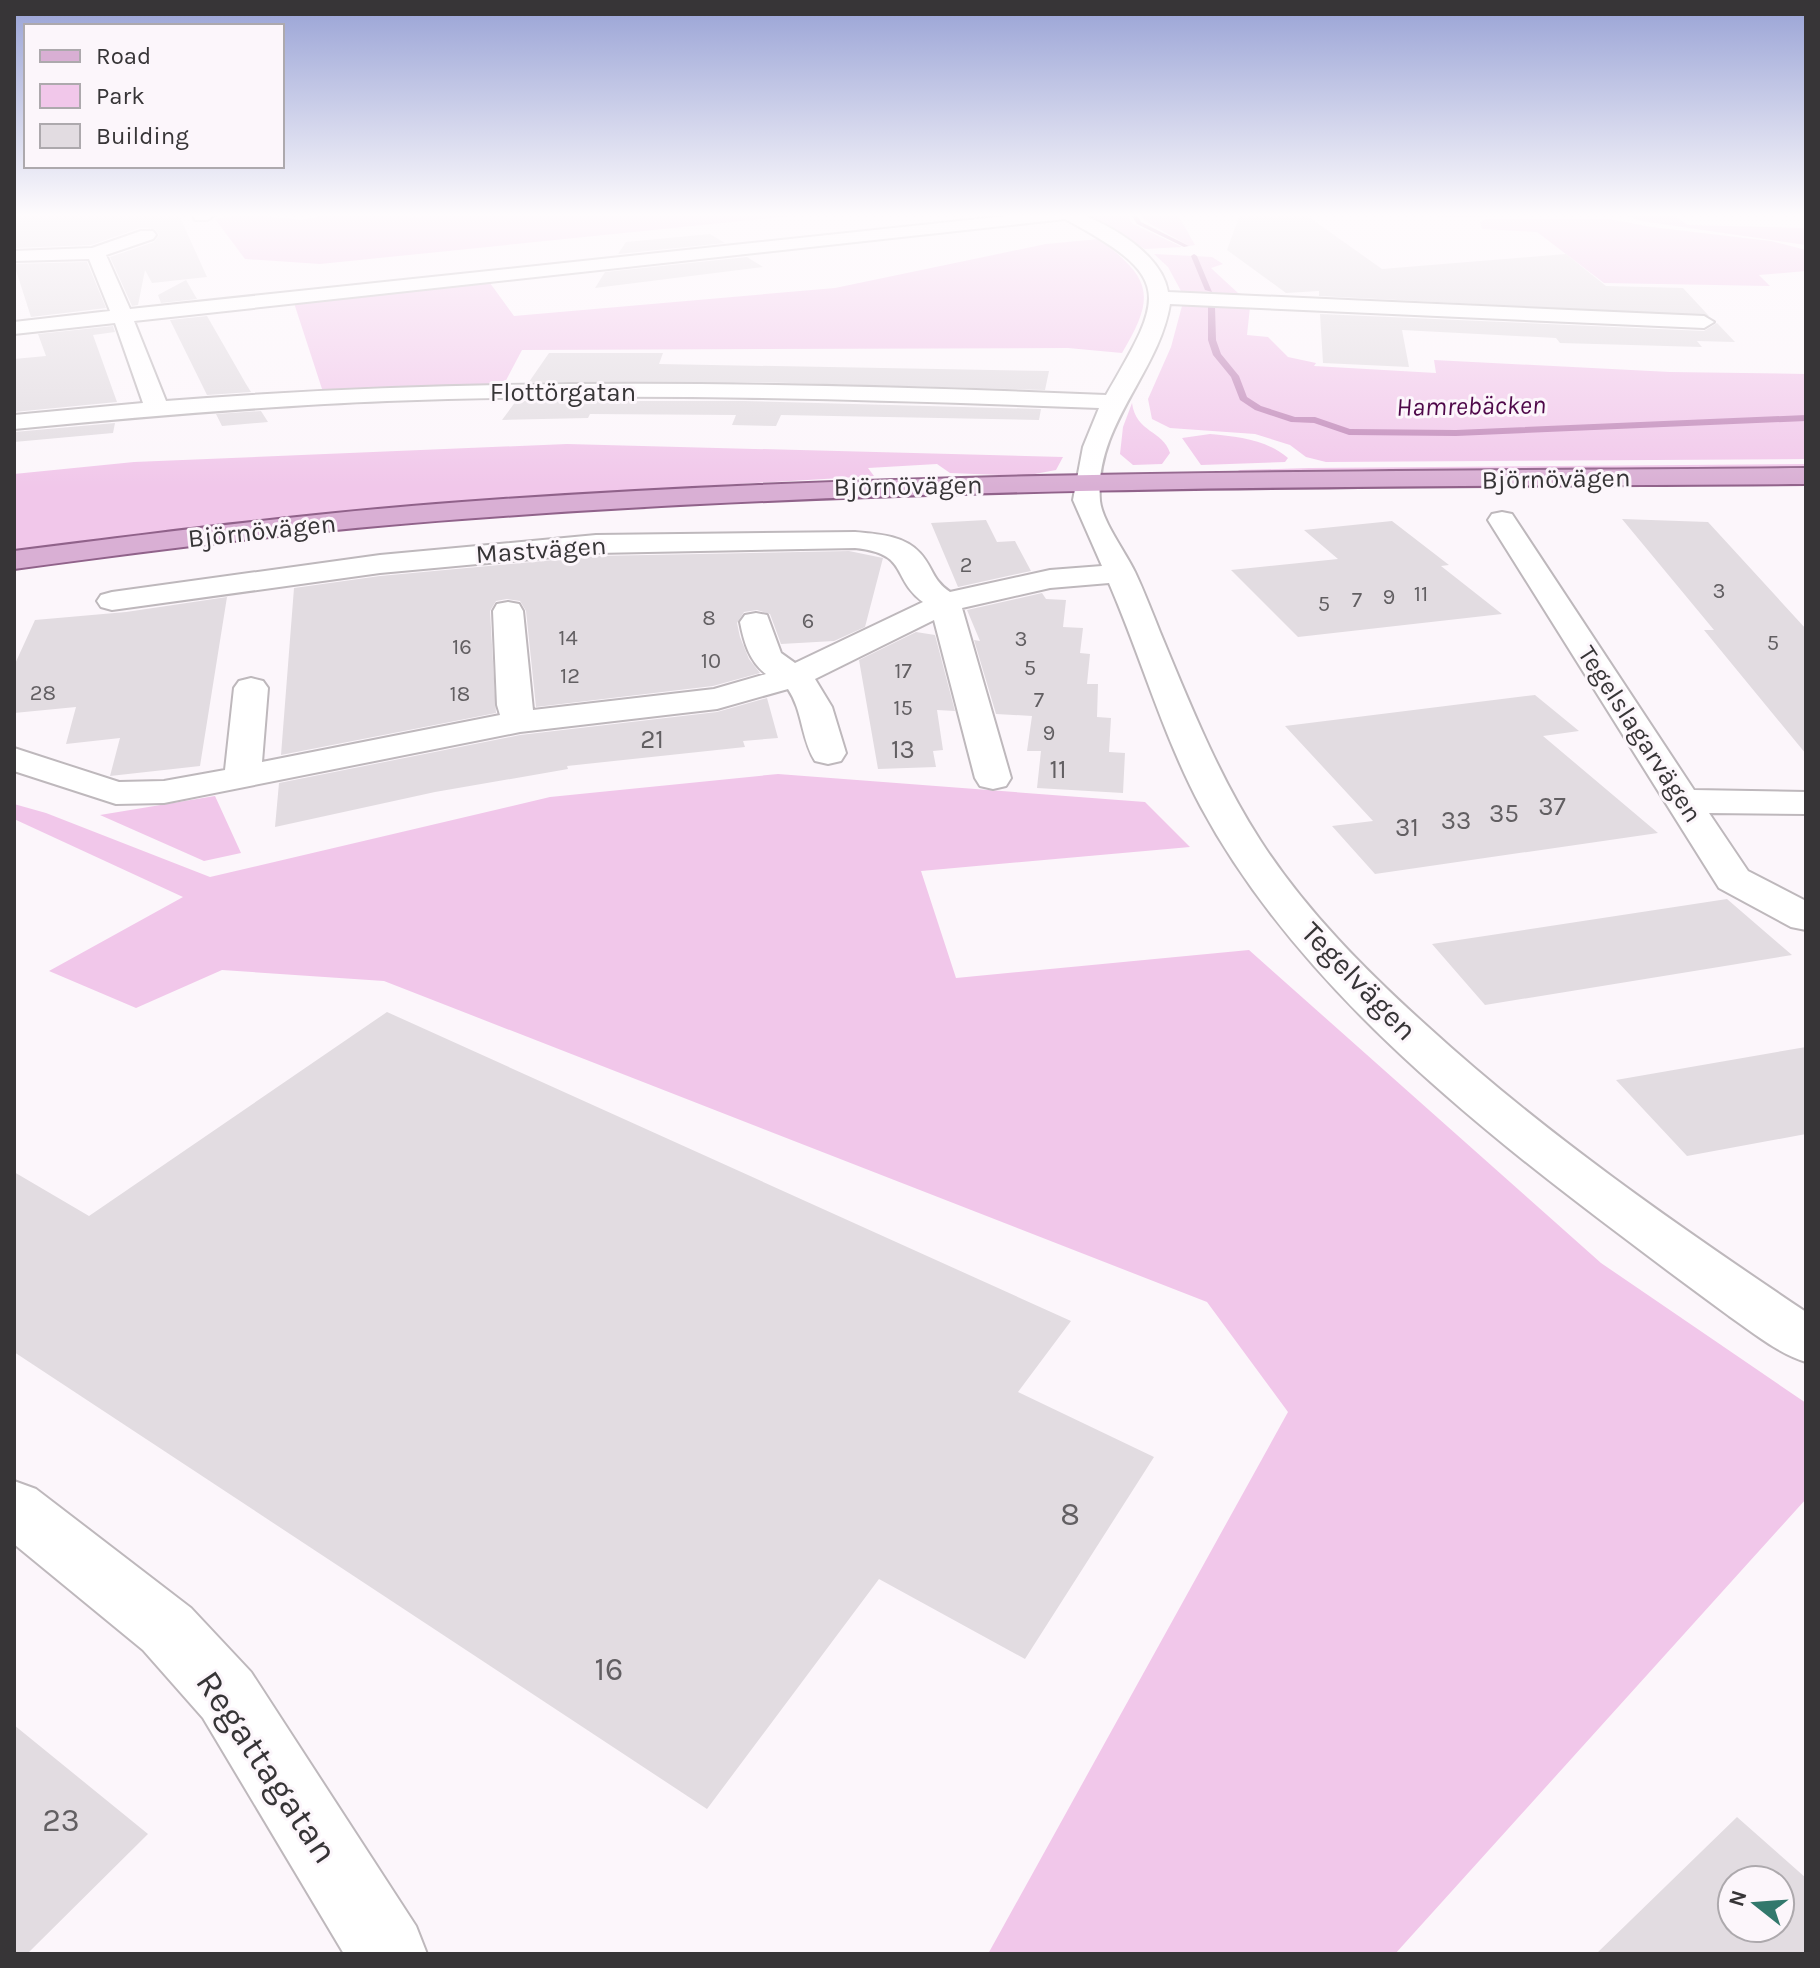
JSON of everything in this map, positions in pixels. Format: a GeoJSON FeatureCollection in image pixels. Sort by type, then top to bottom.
{"type":"FeatureCollection","features":[{"type":"Feature","properties":{"kind":"main road","name":"Björnövägen"},"geometry":{"type":"LineString","coordinates":[[14,560],[251,531],[498,508],[807,489],[1806,476]]}},
{"type":"Feature","properties":{"kind":"street"},"geometry":{"type":"LineString","coordinates":[[119,305],[157,408]]}},
{"type":"Feature","properties":{"kind":"street"},"geometry":{"type":"LineString","coordinates":[[14,328],[226,305]]}},
{"type":"Feature","properties":{"kind":"street","name":"Tegelvägen"},"geometry":{"type":"LineString","coordinates":[[1159,305],[1146,347],[1114,402],[1093,452],[1086,504],[1121,573],[1189,745],[1222,809],[1287,905],[1332,958],[1428,1052],[1515,1128],[1660,1240],[1806,1341]]}},
{"type":"Feature","properties":{"kind":"street"},"geometry":{"type":"LineString","coordinates":[[1316,305],[1704,322]]}},
{"type":"Feature","properties":{"kind":"street","name":"Flottörgatan"},"geometry":{"type":"LineString","coordinates":[[14,422],[298,398],[500,392],[925,395],[1114,402]]}},
{"type":"Feature","properties":{"kind":"street","name":"Tegelslagarvägen"},"geometry":{"type":"LineString","coordinates":[[1502,520],[1733,879],[1806,918]]}},
{"type":"Feature","properties":{"kind":"street","name":"Mastvägen"},"geometry":{"type":"LineString","coordinates":[[112,601],[380,564],[518,551],[716,540],[855,540],[884,543],[908,557],[924,588],[945,603],[993,778]]}},
{"type":"Feature","properties":{"kind":"street"},"geometry":{"type":"LineString","coordinates":[[14,759],[116,793],[164,792],[520,722],[717,699],[792,677],[945,603],[1006,586],[1121,573]]}},
{"type":"Feature","properties":{"kind":"street","name":"Mastvägen"},"geometry":{"type":"LineString","coordinates":[[508,611],[514,705],[520,722]]}},
{"type":"Feature","properties":{"kind":"street"},"geometry":{"type":"LineString","coordinates":[[756,622],[760,649],[771,665],[792,677],[808,692],[828,753]]}},
{"type":"Feature","properties":{"kind":"street"},"geometry":{"type":"LineString","coordinates":[[243,776],[251,688]]}},
{"type":"Feature","properties":{"kind":"street"},"geometry":{"type":"LineString","coordinates":[[1683,801],[1806,803]]}},
{"type":"Feature","properties":{"kind":"street","name":"Regattagatan"},"geometry":{"type":"LineString","coordinates":[[14,1507],[167,1629],[227,1695],[388,1954]]}},
{"type":"Feature","properties":{"kind":"green space"},"geometry":{"type":"Polygon","coordinates":[[[295,305],[506,305],[514,316],[642,305],[1143,305],[1122,353],[1068,348],[522,350],[502,388],[323,392],[295,305]]]}},
{"type":"Feature","properties":{"kind":"green space"},"geometry":{"type":"Polygon","coordinates":[[[1182,306],[1250,307],[1247,335],[1268,337],[1288,357],[1316,363],[1314,366],[1436,373],[1434,360],[1670,372],[1806,374],[1806,459],[1326,462],[1306,457],[1290,445],[1255,434],[1170,428],[1152,419],[1148,399],[1171,347],[1182,306]]]}},
{"type":"Feature","properties":{"kind":"green space"},"geometry":{"type":"Polygon","coordinates":[[[1132,403],[1134,413],[1144,426],[1167,445],[1170,453],[1162,464],[1133,465],[1120,454],[1123,427],[1132,403]]]}},
{"type":"Feature","properties":{"kind":"green space"},"geometry":{"type":"Polygon","coordinates":[[[1210,434],[1261,443],[1288,458],[1285,462],[1201,465],[1182,438],[1210,434]]]}},
{"type":"Feature","properties":{"kind":"green space"},"geometry":{"type":"Polygon","coordinates":[[[567,444],[1063,457],[1056,470],[1024,476],[950,473],[937,464],[868,468],[874,476],[554,495],[14,554],[14,474],[134,462],[567,444]]]}},
{"type":"Feature","properties":{"kind":"green space"},"geometry":{"type":"Polygon","coordinates":[[[1806,464],[1806,470],[1231,474],[1240,470],[1309,468],[1806,464]]]}},
{"type":"Feature","properties":{"kind":"green space"},"geometry":{"type":"Polygon","coordinates":[[[778,774],[1145,802],[1190,847],[921,871],[956,978],[1249,950],[1601,1263],[1806,1403],[1806,1499],[1395,1954],[988,1954],[1288,1412],[1207,1302],[384,981],[222,970],[136,1008],[49,971],[183,897],[14,819],[14,804],[46,813],[210,877],[550,797],[778,774]]]}},
{"type":"Feature","properties":{"kind":"green space"},"geometry":{"type":"Polygon","coordinates":[[[215,796],[241,853],[204,861],[100,815],[215,796]]]}},
{"type":"Feature","properties":{"kind":"building"},"geometry":{"type":"Polygon","coordinates":[[[27,305],[105,305],[106,308],[31,317],[27,305]]]}},
{"type":"Feature","properties":{"kind":"building"},"geometry":{"type":"Polygon","coordinates":[[[1491,305],[1699,305],[1709,316],[1491,305]]]}},
{"type":"Feature","properties":{"kind":"building"},"geometry":{"type":"Polygon","coordinates":[[[1320,314],[1704,331],[1717,323],[1735,342],[1697,341],[1702,347],[1560,343],[1556,338],[1402,330],[1409,367],[1323,363],[1320,314]]]}},
{"type":"Feature","properties":{"kind":"building"},"geometry":{"type":"Polygon","coordinates":[[[207,316],[251,392],[207,395],[170,320],[207,316]]]}},
{"type":"Feature","properties":{"kind":"building"},"geometry":{"type":"Polygon","coordinates":[[[113,326],[115,332],[93,335],[117,402],[14,412],[14,359],[46,356],[38,334],[113,326]]]}},
{"type":"Feature","properties":{"kind":"building"},"geometry":{"type":"Polygon","coordinates":[[[549,353],[663,353],[659,364],[1049,371],[1045,390],[754,382],[529,382],[549,353]]]}},
{"type":"Feature","properties":{"kind":"building"},"geometry":{"type":"Polygon","coordinates":[[[516,401],[743,401],[1041,409],[1039,420],[781,415],[776,426],[732,425],[736,415],[590,414],[588,418],[502,420],[516,401]]]}},
{"type":"Feature","properties":{"kind":"building"},"geometry":{"type":"Polygon","coordinates":[[[261,411],[268,422],[222,426],[216,414],[261,411]]]}},
{"type":"Feature","properties":{"kind":"building"},"geometry":{"type":"Polygon","coordinates":[[[115,423],[113,433],[14,442],[14,432],[115,423]]]}},
{"type":"Feature","properties":{"kind":"building"},"geometry":{"type":"Polygon","coordinates":[[[1622,519],[1708,522],[1806,629],[1806,754],[1704,630],[1714,630],[1622,519]]]}},
{"type":"Feature","properties":{"kind":"building"},"geometry":{"type":"Polygon","coordinates":[[[986,520],[997,542],[1015,541],[1031,571],[958,587],[931,523],[986,520]]]}},
{"type":"Feature","properties":{"kind":"building"},"geometry":{"type":"Polygon","coordinates":[[[1392,521],[1449,565],[1441,566],[1502,614],[1298,637],[1231,570],[1338,559],[1304,530],[1392,521]]]}},
{"type":"Feature","properties":{"kind":"building"},"geometry":{"type":"Polygon","coordinates":[[[849,551],[883,558],[865,627],[834,641],[781,644],[770,614],[757,610],[744,612],[737,623],[740,637],[749,659],[760,673],[713,686],[536,707],[526,611],[520,601],[507,599],[496,601],[490,611],[496,713],[281,755],[294,588],[380,576],[596,556],[849,551]]]}},
{"type":"Feature","properties":{"kind":"building"},"geometry":{"type":"Polygon","coordinates":[[[1042,593],[1046,599],[1066,600],[1063,627],[1083,628],[1080,653],[1090,654],[1087,684],[1098,684],[1097,717],[1111,718],[1109,752],[1125,753],[1123,793],[1037,788],[1041,751],[1027,751],[1032,716],[996,714],[974,640],[980,641],[967,610],[1042,593]]]}},
{"type":"Feature","properties":{"kind":"building"},"geometry":{"type":"Polygon","coordinates":[[[227,597],[200,766],[110,776],[120,738],[66,744],[76,707],[14,713],[14,666],[35,620],[126,612],[227,597]]]}},
{"type":"Feature","properties":{"kind":"building"},"geometry":{"type":"Polygon","coordinates":[[[916,632],[935,635],[955,711],[937,710],[943,750],[933,751],[936,767],[878,769],[859,660],[916,632]]]}},
{"type":"Feature","properties":{"kind":"building"},"geometry":{"type":"Polygon","coordinates":[[[1535,695],[1579,731],[1543,736],[1658,833],[1375,874],[1332,826],[1373,821],[1285,726],[1535,695]]]}},
{"type":"Feature","properties":{"kind":"building"},"geometry":{"type":"Polygon","coordinates":[[[767,698],[778,738],[743,741],[745,747],[567,766],[568,769],[435,792],[275,827],[279,783],[520,735],[717,712],[767,698]]]}},
{"type":"Feature","properties":{"kind":"building"},"geometry":{"type":"Polygon","coordinates":[[[1727,899],[1792,955],[1485,1005],[1432,944],[1727,899]]]}},
{"type":"Feature","properties":{"kind":"building"},"geometry":{"type":"Polygon","coordinates":[[[387,1012],[1071,1321],[1018,1392],[1154,1457],[1025,1659],[879,1579],[707,1809],[14,1352],[14,1172],[89,1216],[387,1012]]]}},
{"type":"Feature","properties":{"kind":"building"},"geometry":{"type":"Polygon","coordinates":[[[1806,1047],[1806,1134],[1687,1156],[1616,1080],[1806,1047]]]}},
{"type":"Feature","properties":{"kind":"building"},"geometry":{"type":"Polygon","coordinates":[[[14,1725],[148,1834],[27,1954],[14,1954],[14,1725]]]}},
{"type":"Feature","properties":{"kind":"building"},"geometry":{"type":"Polygon","coordinates":[[[1737,1817],[1790,1864],[1716,1864],[1716,1944],[1796,1944],[1796,1869],[1806,1878],[1806,1954],[1596,1954],[1737,1817]]]}},
{"type":"Feature","properties":{"kind":"waterway","name":"Hamrebäcken"},"geometry":{"type":"LineString","coordinates":[[1211,307],[1212,340],[1217,355],[1235,376],[1243,398],[1258,408],[1294,420],[1315,420],[1349,432],[1456,433],[1806,418]]}}]}
